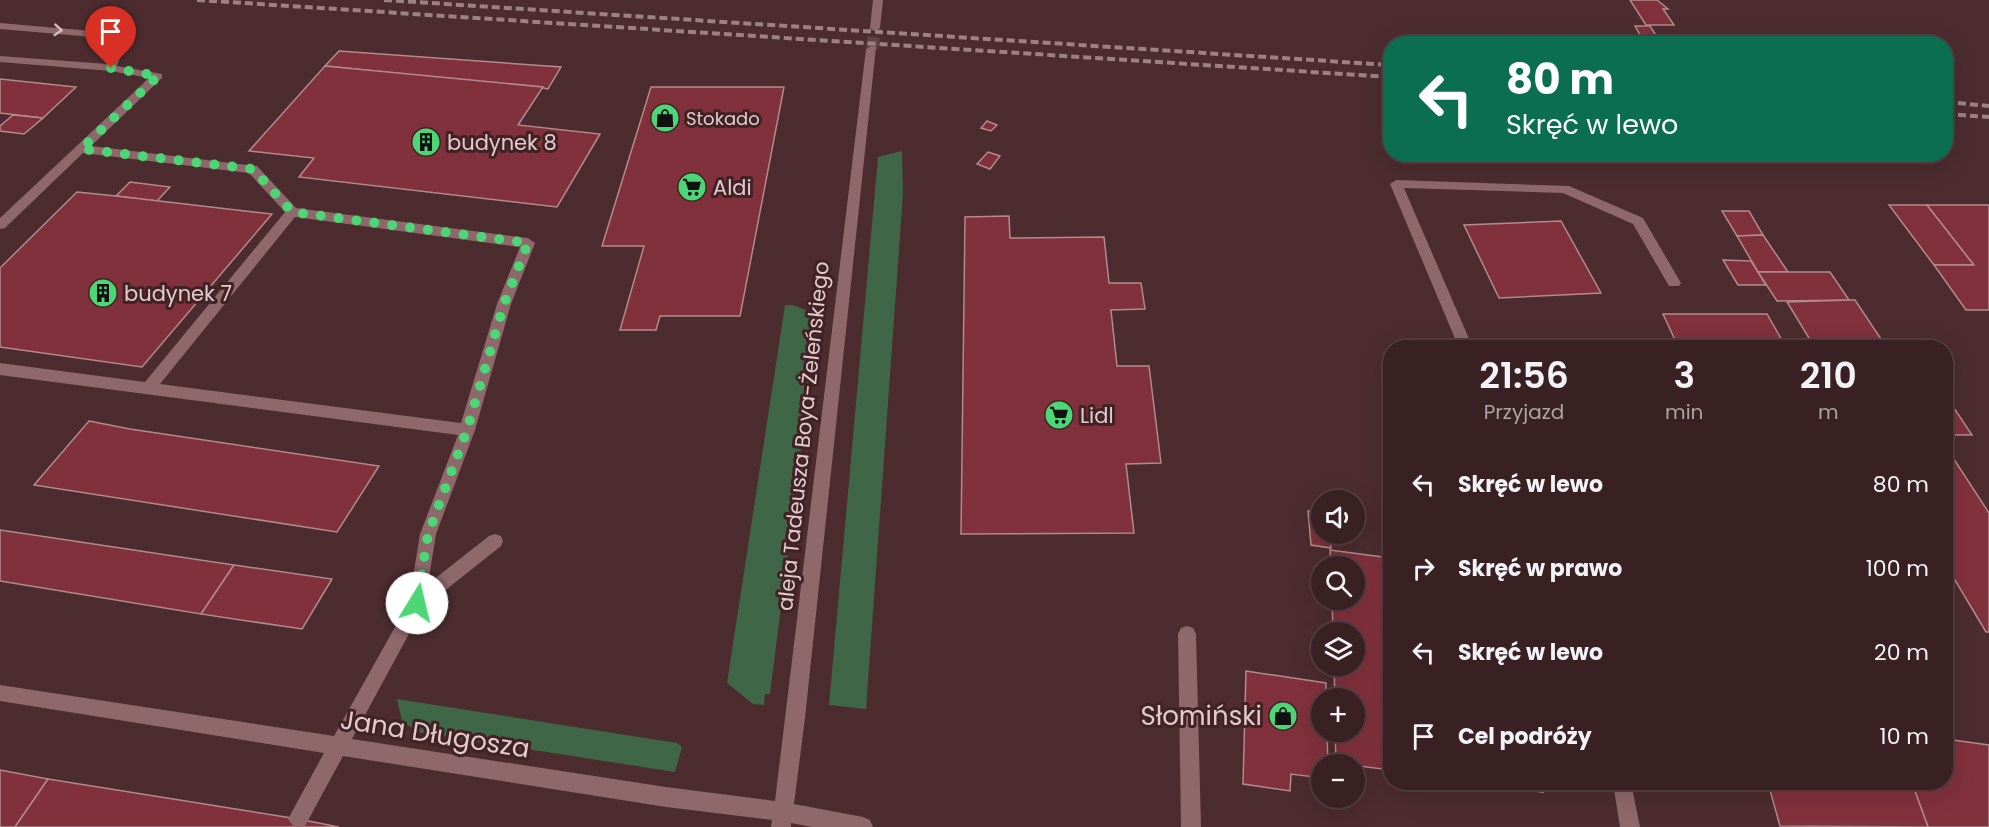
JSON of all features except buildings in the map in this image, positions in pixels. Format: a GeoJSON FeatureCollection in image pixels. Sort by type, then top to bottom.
{"type":"FeatureCollection","features":[{"type":"Feature","properties":{"kind":"street"},"geometry":{"type":"LineString","coordinates":[[874,28],[878,0]]}},
{"type":"Feature","properties":{"kind":"street"},"geometry":{"type":"LineString","coordinates":[[0,27],[122,36],[111,68]]}},
{"type":"Feature","properties":{"kind":"street","name":"aleja Tadeusza Boya-Żeleńskiego"},"geometry":{"type":"LineString","coordinates":[[782,820],[796,718],[872,49]]}},
{"type":"Feature","properties":{"kind":"street"},"geometry":{"type":"LineString","coordinates":[[0,59],[111,68],[158,76],[0,225]]}},
{"type":"Feature","properties":{"kind":"street"},"geometry":{"type":"LineString","coordinates":[[81,149],[253,169],[292,212],[528,243],[504,304],[467,430],[428,534],[417,603],[298,819]]}},
{"type":"Feature","properties":{"kind":"street"},"geometry":{"type":"LineString","coordinates":[[1463,340],[1396,184],[1565,189],[1638,221],[1674,283]]}},
{"type":"Feature","properties":{"kind":"street"},"geometry":{"type":"LineString","coordinates":[[148,389],[292,212]]}},
{"type":"Feature","properties":{"kind":"street"},"geometry":{"type":"LineString","coordinates":[[0,369],[467,430]]}},
{"type":"Feature","properties":{"kind":"street"},"geometry":{"type":"LineString","coordinates":[[417,603],[495,541]]}},
{"type":"Feature","properties":{"kind":"street"},"geometry":{"type":"LineString","coordinates":[[1187,634],[1191,827]]}},
{"type":"Feature","properties":{"kind":"street","name":"Jana Długosza"},"geometry":{"type":"LineString","coordinates":[[0,693],[666,797],[782,820],[863,827]]}},
{"type":"Feature","properties":{"kind":"street"},"geometry":{"type":"LineString","coordinates":[[1623,790],[1630,827]]}},
{"type":"Feature","properties":{"kind":"green space"},"geometry":{"type":"Polygon","coordinates":[[[902,151],[903,194],[866,709],[829,705],[878,157],[902,151]]]}},
{"type":"Feature","properties":{"kind":"green space"},"geometry":{"type":"Polygon","coordinates":[[[785,305],[793,305],[818,315],[770,694],[765,694],[764,705],[753,704],[727,683],[785,305]]]}},
{"type":"Feature","properties":{"kind":"green space"},"geometry":{"type":"Polygon","coordinates":[[[397,699],[677,743],[682,747],[675,772],[417,732],[402,721],[397,699]]]}},
{"type":"Feature","properties":{"kind":"tunnel"},"geometry":{"type":"LineString","coordinates":[[872,49],[875,28]]}},
{"type":"Feature","properties":{"kind":"railway"},"geometry":{"type":"LineString","coordinates":[[197,0],[1383,77]]}},
{"type":"Feature","properties":{"kind":"railway"},"geometry":{"type":"LineString","coordinates":[[384,0],[1383,65]]}},
{"type":"Feature","properties":{"kind":"railway"},"geometry":{"type":"LineString","coordinates":[[1953,103],[1989,106]]}},
{"type":"Feature","properties":{"kind":"railway"},"geometry":{"type":"LineString","coordinates":[[1953,114],[1989,117]]}},
{"type":"Feature","properties":{"kind":"place","name":"Stokado"},"geometry":{"type":"Point","coordinates":[665,118]}},
{"type":"Feature","properties":{"kind":"place","name":"budynek 8"},"geometry":{"type":"Point","coordinates":[426,142]}},
{"type":"Feature","properties":{"kind":"place","name":"Aldi"},"geometry":{"type":"Point","coordinates":[692,187]}},
{"type":"Feature","properties":{"kind":"place","name":"budynek 7"},"geometry":{"type":"Point","coordinates":[103,293]}},
{"type":"Feature","properties":{"kind":"place","name":"Lidl"},"geometry":{"type":"Point","coordinates":[1059,415]}},
{"type":"Feature","properties":{"kind":"place","name":"Słomiński"},"geometry":{"type":"Point","coordinates":[1283,716]}},
{"type":"Feature","properties":{"kind":"route"},"geometry":{"type":"LineString","coordinates":[[111,68],[158,76],[81,149],[253,169],[292,212],[528,243],[504,304],[467,430],[428,534],[417,603]]}}]}
